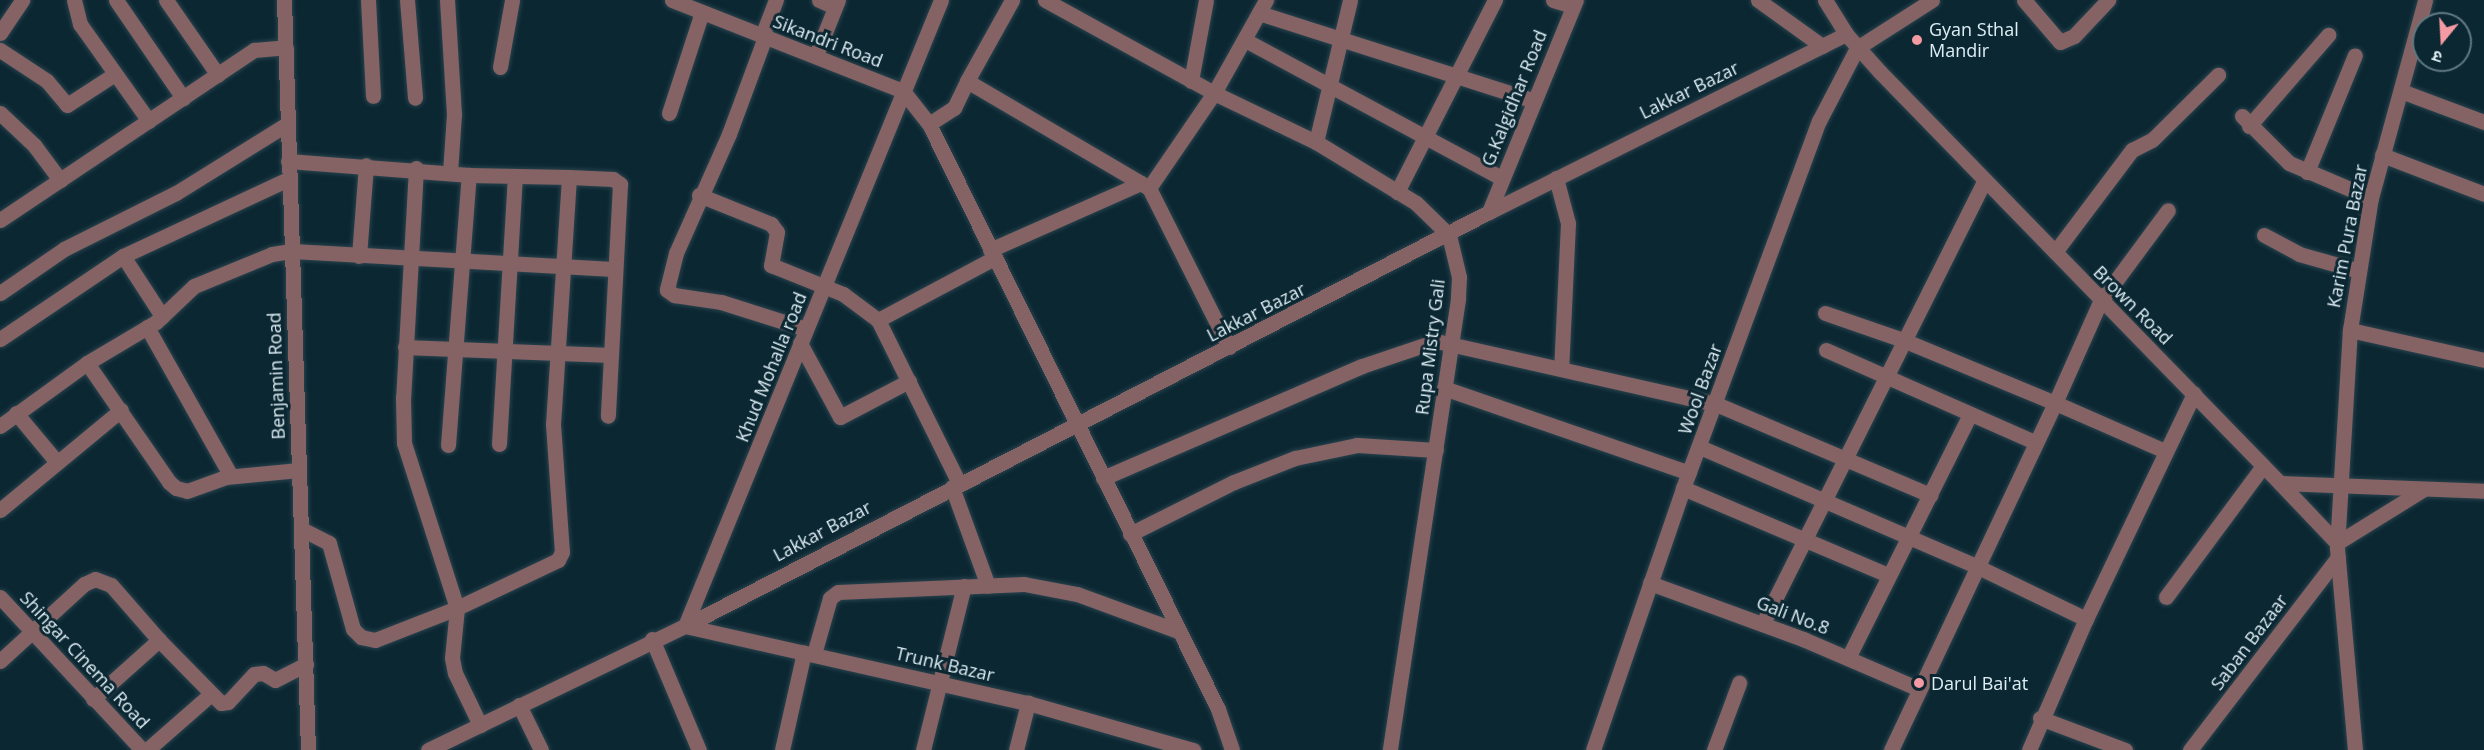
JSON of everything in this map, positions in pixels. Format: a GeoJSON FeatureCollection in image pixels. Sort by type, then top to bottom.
{"type":"FeatureCollection","features":[{"type":"Feature","properties":{"kind":"street"},"geometry":{"type":"LineString","coordinates":[[0,33],[22,0]]}},
{"type":"Feature","properties":{"kind":"street"},"geometry":{"type":"LineString","coordinates":[[74,0],[80,24],[149,121]]}},
{"type":"Feature","properties":{"kind":"street"},"geometry":{"type":"LineString","coordinates":[[116,0],[183,98]]}},
{"type":"Feature","properties":{"kind":"street"},"geometry":{"type":"LineString","coordinates":[[166,0],[218,75]]}},
{"type":"Feature","properties":{"kind":"street","name":"Benjamin Road"},"geometry":{"type":"LineString","coordinates":[[284,0],[286,124],[308,750]]}},
{"type":"Feature","properties":{"kind":"street"},"geometry":{"type":"LineString","coordinates":[[368,0],[373,96]]}},
{"type":"Feature","properties":{"kind":"street"},"geometry":{"type":"LineString","coordinates":[[407,0],[415,98]]}},
{"type":"Feature","properties":{"kind":"street"},"geometry":{"type":"LineString","coordinates":[[447,0],[454,114],[450,173]]}},
{"type":"Feature","properties":{"kind":"street"},"geometry":{"type":"LineString","coordinates":[[500,67],[512,0]]}},
{"type":"Feature","properties":{"kind":"street"},"geometry":{"type":"LineString","coordinates":[[776,0],[729,134],[699,195],[676,253],[669,292],[721,302],[806,329]]}},
{"type":"Feature","properties":{"kind":"street"},"geometry":{"type":"LineString","coordinates":[[816,55],[837,3],[819,0]]}},
{"type":"Feature","properties":{"kind":"street","name":"Khud Mohalla road"},"geometry":{"type":"LineString","coordinates":[[685,626],[941,0]]}},
{"type":"Feature","properties":{"kind":"street"},"geometry":{"type":"LineString","coordinates":[[930,124],[954,108],[1012,0]]}},
{"type":"Feature","properties":{"kind":"street"},"geometry":{"type":"LineString","coordinates":[[1045,0],[1191,81],[1316,142],[1416,203],[1449,236]]}},
{"type":"Feature","properties":{"kind":"street"},"geometry":{"type":"LineString","coordinates":[[1191,81],[1206,0]]}},
{"type":"Feature","properties":{"kind":"street"},"geometry":{"type":"LineString","coordinates":[[1316,142],[1350,0]]}},
{"type":"Feature","properties":{"kind":"street"},"geometry":{"type":"LineString","coordinates":[[1397,192],[1495,0]]}},
{"type":"Feature","properties":{"kind":"street"},"geometry":{"type":"LineString","coordinates":[[1553,0],[1575,3]]}},
{"type":"Feature","properties":{"kind":"street"},"geometry":{"type":"LineString","coordinates":[[1758,0],[1822,46]]}},
{"type":"Feature","properties":{"kind":"street","name":"Brown Road"},"geometry":{"type":"LineString","coordinates":[[1825,0],[1857,48],[1984,182],[2055,252],[2100,302],[2280,483],[2338,550]]}},
{"type":"Feature","properties":{"kind":"street"},"geometry":{"type":"LineString","coordinates":[[1857,48],[1932,0]]}},
{"type":"Feature","properties":{"kind":"street"},"geometry":{"type":"LineString","coordinates":[[2024,0],[2060,42],[2074,36],[2108,0]]}},
{"type":"Feature","properties":{"kind":"street","name":"Karim Pura Bazar"},"geometry":{"type":"LineString","coordinates":[[2355,750],[2338,550],[2350,330],[2356,270],[2371,198],[2425,0]]}},
{"type":"Feature","properties":{"kind":"street","name":"Sikandri Road"},"geometry":{"type":"LineString","coordinates":[[680,1],[702,12],[903,91]]}},
{"type":"Feature","properties":{"kind":"street","name":"G.Kalgidhar Road"},"geometry":{"type":"LineString","coordinates":[[1489,212],[1532,100],[1575,3]]}},
{"type":"Feature","properties":{"kind":"street"},"geometry":{"type":"LineString","coordinates":[[878,320],[992,254],[1145,186],[1214,93],[1262,7],[1340,39],[1532,100]]}},
{"type":"Feature","properties":{"kind":"street"},"geometry":{"type":"LineString","coordinates":[[669,113],[702,12]]}},
{"type":"Feature","properties":{"kind":"street","name":"Lakkar Bazar"},"geometry":{"type":"LineString","coordinates":[[685,626],[955,485],[1449,236],[1489,212],[1846,34]]}},
{"type":"Feature","properties":{"kind":"street"},"geometry":{"type":"LineString","coordinates":[[2328,35],[2246,121],[2276,154],[2307,172],[2371,198]]}},
{"type":"Feature","properties":{"kind":"street"},"geometry":{"type":"LineString","coordinates":[[1245,40],[1501,178]]}},
{"type":"Feature","properties":{"kind":"street"},"geometry":{"type":"LineString","coordinates":[[0,220],[254,50],[286,47]]}},
{"type":"Feature","properties":{"kind":"street","name":"Wool Bazar"},"geometry":{"type":"LineString","coordinates":[[1593,750],[1686,481],[1819,121],[1857,48]]}},
{"type":"Feature","properties":{"kind":"street"},"geometry":{"type":"LineString","coordinates":[[0,50],[47,81],[67,105],[116,74]]}},
{"type":"Feature","properties":{"kind":"street"},"geometry":{"type":"LineString","coordinates":[[2307,172],[2355,55]]}},
{"type":"Feature","properties":{"kind":"street"},"geometry":{"type":"LineString","coordinates":[[2055,252],[2132,150],[2152,141],[2218,75]]}},
{"type":"Feature","properties":{"kind":"street"},"geometry":{"type":"LineString","coordinates":[[967,81],[1145,186],[1229,347]]}},
{"type":"Feature","properties":{"kind":"street"},"geometry":{"type":"LineString","coordinates":[[903,91],[930,124],[1075,425],[1218,710],[1232,750]]}},
{"type":"Feature","properties":{"kind":"street"},"geometry":{"type":"LineString","coordinates":[[2401,91],[2484,122]]}},
{"type":"Feature","properties":{"kind":"street"},"geometry":{"type":"LineString","coordinates":[[0,113],[34,145],[60,180]]}},
{"type":"Feature","properties":{"kind":"street"},"geometry":{"type":"LineString","coordinates":[[0,293],[64,249],[176,193],[286,124]]}},
{"type":"Feature","properties":{"kind":"street"},"geometry":{"type":"LineString","coordinates":[[2382,154],[2484,194]]}},
{"type":"Feature","properties":{"kind":"street"},"geometry":{"type":"LineString","coordinates":[[288,161],[416,168],[469,175],[613,178],[620,184],[608,416]]}},
{"type":"Feature","properties":{"kind":"street"},"geometry":{"type":"LineString","coordinates":[[359,256],[366,165]]}},
{"type":"Feature","properties":{"kind":"street"},"geometry":{"type":"LineString","coordinates":[[416,168],[405,347],[404,443],[457,608],[453,665],[480,725]]}},
{"type":"Feature","properties":{"kind":"street"},"geometry":{"type":"LineString","coordinates":[[448,445],[460,263],[469,175]]}},
{"type":"Feature","properties":{"kind":"street"},"geometry":{"type":"LineString","coordinates":[[499,444],[512,266],[515,177]]}},
{"type":"Feature","properties":{"kind":"street"},"geometry":{"type":"LineString","coordinates":[[302,529],[329,543],[353,629],[361,637],[375,640],[457,608],[553,565],[561,556],[553,443],[570,177]]}},
{"type":"Feature","properties":{"kind":"street"},"geometry":{"type":"LineString","coordinates":[[1556,178],[1568,223],[1561,369]]}},
{"type":"Feature","properties":{"kind":"street"},"geometry":{"type":"LineString","coordinates":[[0,339],[123,256],[288,179]]}},
{"type":"Feature","properties":{"kind":"street"},"geometry":{"type":"LineString","coordinates":[[1763,623],[1844,456],[1984,182]]}},
{"type":"Feature","properties":{"kind":"street"},"geometry":{"type":"LineString","coordinates":[[699,195],[771,224],[777,232],[771,265],[861,303],[878,320],[909,381],[955,485],[988,585]]}},
{"type":"Feature","properties":{"kind":"street"},"geometry":{"type":"LineString","coordinates":[[1891,750],[1976,566],[2055,404],[2100,302],[2168,210]]}},
{"type":"Feature","properties":{"kind":"street"},"geometry":{"type":"LineString","coordinates":[[2264,235],[2299,254],[2356,270]]}},
{"type":"Feature","properties":{"kind":"street","name":"Rupa Mistry Gali"},"geometry":{"type":"LineString","coordinates":[[1390,750],[1436,450],[1459,277],[1449,236]]}},
{"type":"Feature","properties":{"kind":"street"},"geometry":{"type":"LineString","coordinates":[[0,426],[87,363],[147,327],[194,286],[256,259],[291,251],[512,266],[614,269]]}},
{"type":"Feature","properties":{"kind":"street"},"geometry":{"type":"LineString","coordinates":[[123,256],[162,316]]}},
{"type":"Feature","properties":{"kind":"street"},"geometry":{"type":"LineString","coordinates":[[1826,313],[1903,340],[2164,451]]}},
{"type":"Feature","properties":{"kind":"street"},"geometry":{"type":"LineString","coordinates":[[147,327],[231,476]]}},
{"type":"Feature","properties":{"kind":"street"},"geometry":{"type":"LineString","coordinates":[[2350,330],[2484,360]]}},
{"type":"Feature","properties":{"kind":"street"},"geometry":{"type":"LineString","coordinates":[[1103,478],[1362,366],[1422,344],[1451,342],[1716,404],[1844,456],[1930,495]]}},
{"type":"Feature","properties":{"kind":"street"},"geometry":{"type":"LineString","coordinates":[[800,343],[840,417],[909,381]]}},
{"type":"Feature","properties":{"kind":"street"},"geometry":{"type":"LineString","coordinates":[[405,347],[559,351],[610,355]]}},
{"type":"Feature","properties":{"kind":"street"},"geometry":{"type":"LineString","coordinates":[[1826,350],[2036,442]]}},
{"type":"Feature","properties":{"kind":"street"},"geometry":{"type":"LineString","coordinates":[[87,363],[122,410],[169,482],[176,488],[195,490],[231,476],[299,470]]}},
{"type":"Feature","properties":{"kind":"street"},"geometry":{"type":"LineString","coordinates":[[1444,387],[1686,481],[1805,540],[1888,576]]}},
{"type":"Feature","properties":{"kind":"street"},"geometry":{"type":"LineString","coordinates":[[2029,750],[2040,718],[2164,451],[2194,394]]}},
{"type":"Feature","properties":{"kind":"street"},"geometry":{"type":"LineString","coordinates":[[0,510],[56,461],[122,410]]}},
{"type":"Feature","properties":{"kind":"street"},"geometry":{"type":"LineString","coordinates":[[16,413],[56,461]]}},
{"type":"Feature","properties":{"kind":"street"},"geometry":{"type":"LineString","coordinates":[[1848,658],[1970,414]]}},
{"type":"Feature","properties":{"kind":"street"},"geometry":{"type":"LineString","coordinates":[[1130,534],[1234,482],[1295,458],[1357,445],[1436,450]]}},
{"type":"Feature","properties":{"kind":"street"},"geometry":{"type":"LineString","coordinates":[[1700,447],[1976,566],[2086,619]]}},
{"type":"Feature","properties":{"kind":"street"},"geometry":{"type":"LineString","coordinates":[[2166,597],[2263,466]]}},
{"type":"Feature","properties":{"kind":"street"},"geometry":{"type":"LineString","coordinates":[[2280,483],[2484,491]]}},
{"type":"Feature","properties":{"kind":"street"},"geometry":{"type":"LineString","coordinates":[[2338,550],[2424,489]]}},
{"type":"Feature","properties":{"kind":"street","name":"Saban Bazaar"},"geometry":{"type":"LineString","coordinates":[[2190,750],[2338,550]]}},
{"type":"Feature","properties":{"kind":"street"},"geometry":{"type":"LineString","coordinates":[[0,661],[84,584],[102,578],[221,703],[228,702],[254,674],[263,673],[275,680],[306,664]]}},
{"type":"Feature","properties":{"kind":"street","name":"Gali No.8"},"geometry":{"type":"LineString","coordinates":[[1650,583],[1763,623],[1919,688]]}},
{"type":"Feature","properties":{"kind":"street"},"geometry":{"type":"LineString","coordinates":[[782,750],[809,653],[830,598],[838,592],[1024,584],[1067,591],[1178,631]]}},
{"type":"Feature","properties":{"kind":"street"},"geometry":{"type":"LineString","coordinates":[[923,750],[964,586]]}},
{"type":"Feature","properties":{"kind":"street","name":"Shingar Cinema Road"},"geometry":{"type":"LineString","coordinates":[[0,597],[93,699],[144,750]]}},
{"type":"Feature","properties":{"kind":"street"},"geometry":{"type":"LineString","coordinates":[[428,750],[652,639],[685,626]]}},
{"type":"Feature","properties":{"kind":"street","name":"Trunk Bazar"},"geometry":{"type":"LineString","coordinates":[[685,626],[1028,703],[1193,750]]}},
{"type":"Feature","properties":{"kind":"street"},"geometry":{"type":"LineString","coordinates":[[652,639],[699,750]]}},
{"type":"Feature","properties":{"kind":"street"},"geometry":{"type":"LineString","coordinates":[[93,699],[159,640]]}},
{"type":"Feature","properties":{"kind":"street"},"geometry":{"type":"LineString","coordinates":[[1714,750],[1739,683]]}},
{"type":"Feature","properties":{"kind":"street"},"geometry":{"type":"LineString","coordinates":[[144,750],[211,694]]}},
{"type":"Feature","properties":{"kind":"street"},"geometry":{"type":"LineString","coordinates":[[1016,750],[1028,703]]}},
{"type":"Feature","properties":{"kind":"street"},"geometry":{"type":"LineString","coordinates":[[519,705],[541,750]]}},
{"type":"Feature","properties":{"kind":"street"},"geometry":{"type":"LineString","coordinates":[[2040,718],[2126,750]]}},
{"type":"Feature","properties":{"kind":"place","name":"Gyan Sthal Mandir"},"geometry":{"type":"Point","coordinates":[1917,40]}},
{"type":"Feature","properties":{"kind":"place","name":"Darul Bai'at"},"geometry":{"type":"Point","coordinates":[1919,683]}}]}
